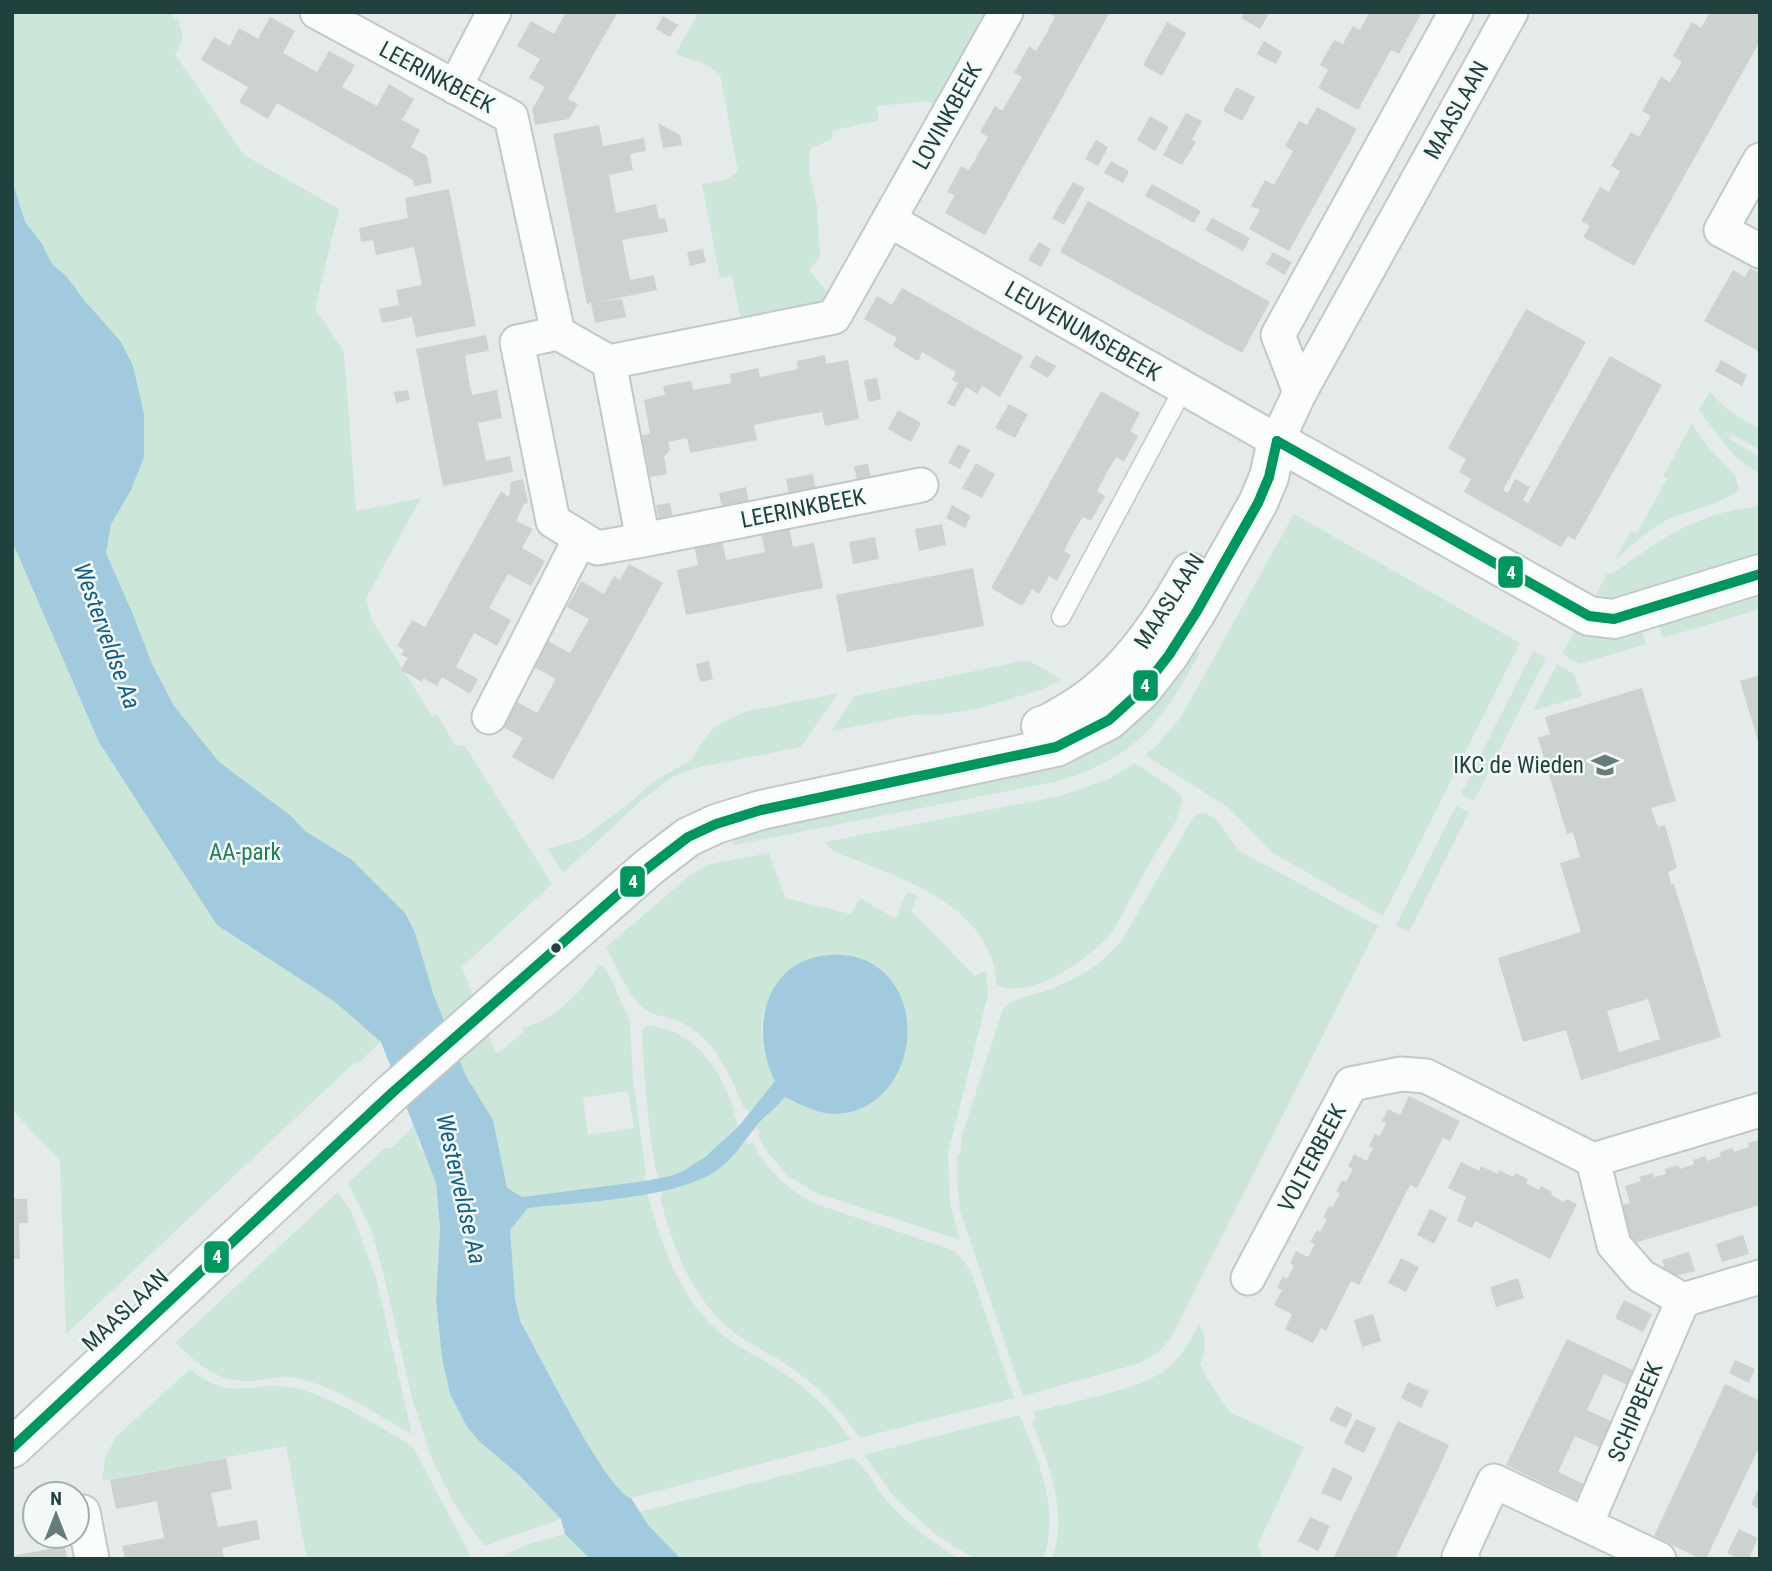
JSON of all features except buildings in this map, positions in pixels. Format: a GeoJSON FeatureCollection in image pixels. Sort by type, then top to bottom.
{"type":"FeatureCollection","features":[{"type":"Feature","properties":{"kind":"street","name":"LEERINKBEEK"},"geometry":{"type":"LineString","coordinates":[[317,12],[511,117],[558,333],[517,342],[553,521],[597,548],[921,485]]}},
{"type":"Feature","properties":{"kind":"street"},"geometry":{"type":"LineString","coordinates":[[455,87],[494,12]]}},
{"type":"Feature","properties":{"kind":"street","name":"LOVINKBEEK"},"geometry":{"type":"LineString","coordinates":[[889,220],[1006,12]]}},
{"type":"Feature","properties":{"kind":"street","name":"MAASLAAN"},"geometry":{"type":"LineString","coordinates":[[1300,391],[1278,335],[1456,12]]}},
{"type":"Feature","properties":{"kind":"street","name":"MAASLAAN"},"geometry":{"type":"LineString","coordinates":[[12,1414],[463,1016],[680,811],[707,799],[963,748],[1046,725],[1084,704],[1107,686],[1126,665],[1176,597],[1244,470],[1277,441],[1300,391],[1510,12]]}},
{"type":"Feature","properties":{"kind":"street"},"geometry":{"type":"LineString","coordinates":[[1760,160],[1721,230],[1760,251]]}},
{"type":"Feature","properties":{"kind":"street"},"geometry":{"type":"LineString","coordinates":[[558,333],[609,362],[834,317],[889,220]]}},
{"type":"Feature","properties":{"kind":"street","name":"LEUVENUMSEBEEK"},"geometry":{"type":"LineString","coordinates":[[889,220],[1277,441]]}},
{"type":"Feature","properties":{"kind":"street"},"geometry":{"type":"LineString","coordinates":[[609,362],[643,540]]}},
{"type":"Feature","properties":{"kind":"street"},"geometry":{"type":"LineString","coordinates":[[1277,441],[1588,616],[1614,619],[1760,574]]}},
{"type":"Feature","properties":{"kind":"street"},"geometry":{"type":"LineString","coordinates":[[489,717],[580,539]]}},
{"type":"Feature","properties":{"kind":"street","name":"VOLTERBEEK"},"geometry":{"type":"LineString","coordinates":[[1248,1278],[1351,1084],[1401,1074],[1426,1076],[1593,1160]]}},
{"type":"Feature","properties":{"kind":"street","name":"MAASLAAN"},"geometry":{"type":"LineString","coordinates":[[12,1448],[385,1084]]}},
{"type":"Feature","properties":{"kind":"street"},"geometry":{"type":"LineString","coordinates":[[1760,1110],[1593,1160],[1614,1245],[1641,1276],[1683,1300],[1760,1276]]}},
{"type":"Feature","properties":{"kind":"street","name":"SCHIPBEEK"},"geometry":{"type":"LineString","coordinates":[[1586,1524],[1683,1300]]}},
{"type":"Feature","properties":{"kind":"street"},"geometry":{"type":"LineString","coordinates":[[1463,1559],[1459,1556],[1494,1481],[1659,1559]]}},
{"type":"Feature","properties":{"kind":"lane"},"geometry":{"type":"LineString","coordinates":[[1061,617],[1183,389]]}},
{"type":"Feature","properties":{"kind":"green space","name":"AA-park"},"geometry":{"type":"Polygon","coordinates":[[[12,12],[173,12],[175,19],[178,18],[183,38],[175,54],[244,155],[339,209],[315,308],[344,352],[356,511],[421,498],[366,598],[372,620],[432,716],[437,714],[455,745],[465,746],[552,884],[462,967],[494,1050],[498,1053],[524,1032],[522,1028],[556,1012],[584,986],[599,966],[606,968],[630,1021],[633,1078],[646,1175],[643,1176],[645,1181],[521,1197],[506,1188],[493,1120],[466,1076],[433,994],[357,1064],[354,1063],[66,1334],[60,1161],[12,1110],[12,12]],[[628,1091],[583,1098],[588,1135],[634,1128],[628,1091]]]}},
{"type":"Feature","properties":{"kind":"green space"},"geometry":{"type":"Polygon","coordinates":[[[699,12],[988,12],[936,105],[926,101],[876,106],[879,120],[832,131],[832,139],[810,149],[809,171],[817,206],[820,257],[809,270],[830,295],[821,304],[741,321],[732,276],[720,278],[702,184],[725,180],[738,172],[720,74],[703,63],[675,54],[699,12]]]}},
{"type":"Feature","properties":{"kind":"green space"},"geometry":{"type":"Polygon","coordinates":[[[1710,391],[1726,408],[1760,429],[1760,450],[1732,434],[1729,439],[1760,457],[1760,474],[1735,457],[1699,410],[1710,391]]]}},
{"type":"Feature","properties":{"kind":"green space"},"geometry":{"type":"Polygon","coordinates":[[[1692,424],[1710,449],[1735,475],[1739,489],[1725,499],[1663,522],[1615,560],[1631,531],[1637,533],[1667,479],[1663,476],[1692,424]]]}},
{"type":"Feature","properties":{"kind":"green space"},"geometry":{"type":"Polygon","coordinates":[[[1760,506],[1760,558],[1613,603],[1592,601],[1607,574],[1612,574],[1681,529],[1737,509],[1760,506]]]}},
{"type":"Feature","properties":{"kind":"green space"},"geometry":{"type":"Polygon","coordinates":[[[1294,514],[1520,643],[1383,916],[1273,853],[1229,808],[1145,755],[1181,717],[1294,514]]]}},
{"type":"Feature","properties":{"kind":"green space"},"geometry":{"type":"Polygon","coordinates":[[[1760,593],[1760,609],[1663,638],[1659,624],[1760,593]]]}},
{"type":"Feature","properties":{"kind":"green space"},"geometry":{"type":"Polygon","coordinates":[[[1576,629],[1593,635],[1608,636],[1641,629],[1646,644],[1580,664],[1562,654],[1576,629]]]}},
{"type":"Feature","properties":{"kind":"green space"},"geometry":{"type":"Polygon","coordinates":[[[1193,649],[1200,653],[1158,719],[1143,735],[1106,762],[1054,782],[734,845],[732,837],[792,819],[1064,763],[1085,755],[1124,731],[1193,649]]]}},
{"type":"Feature","properties":{"kind":"green space"},"geometry":{"type":"Polygon","coordinates":[[[1533,651],[1546,658],[1474,801],[1461,794],[1533,651]]]}},
{"type":"Feature","properties":{"kind":"green space"},"geometry":{"type":"Polygon","coordinates":[[[1028,660],[1061,679],[1046,688],[981,708],[946,714],[912,715],[831,731],[855,696],[1028,660]]]}},
{"type":"Feature","properties":{"kind":"green space"},"geometry":{"type":"Polygon","coordinates":[[[1557,664],[1574,674],[1582,696],[1533,711],[1557,664]]]}},
{"type":"Feature","properties":{"kind":"green space"},"geometry":{"type":"Polygon","coordinates":[[[838,693],[801,747],[709,765],[673,777],[644,798],[563,873],[548,849],[581,839],[653,782],[691,760],[715,727],[745,712],[838,693]]]}},
{"type":"Feature","properties":{"kind":"green space"},"geometry":{"type":"Polygon","coordinates":[[[1135,763],[1180,793],[1182,802],[1176,821],[1149,864],[1112,933],[1075,964],[1043,982],[1026,987],[1011,989],[997,985],[993,961],[983,940],[969,922],[951,907],[910,882],[838,853],[825,842],[1059,796],[1109,779],[1135,763]]]}},
{"type":"Feature","properties":{"kind":"green space"},"geometry":{"type":"Polygon","coordinates":[[[1456,806],[1469,812],[1409,932],[1396,925],[1456,806]]]}},
{"type":"Feature","properties":{"kind":"green space"},"geometry":{"type":"Polygon","coordinates":[[[1204,813],[1221,825],[1243,853],[1378,926],[1171,1338],[1157,1353],[1140,1363],[1023,1396],[961,1214],[957,1188],[957,1154],[960,1155],[962,1135],[1003,1009],[1018,999],[1049,990],[1080,975],[1098,964],[1114,949],[1122,940],[1194,816],[1204,813]]]}},
{"type":"Feature","properties":{"kind":"green space"},"geometry":{"type":"Polygon","coordinates":[[[769,853],[785,898],[851,914],[860,898],[896,919],[907,892],[917,896],[911,911],[975,976],[986,970],[988,995],[948,1153],[950,1203],[960,1240],[816,1193],[788,1176],[765,1149],[758,1135],[760,1133],[756,1126],[785,1097],[816,1111],[835,1114],[862,1108],[882,1094],[897,1073],[906,1049],[907,1023],[902,999],[888,977],[867,961],[846,955],[817,957],[794,968],[770,998],[764,1012],[762,1043],[776,1080],[750,1114],[744,1108],[720,1059],[704,1038],[682,1023],[651,1013],[642,1007],[626,986],[606,947],[688,877],[707,865],[769,853]]]}},
{"type":"Feature","properties":{"kind":"green space"},"geometry":{"type":"Polygon","coordinates":[[[647,1025],[680,1035],[704,1054],[722,1081],[739,1126],[693,1165],[659,1178],[653,1155],[645,1084],[642,1030],[647,1025]]]}},
{"type":"Feature","properties":{"kind":"green space"},"geometry":{"type":"Polygon","coordinates":[[[414,1126],[420,1148],[428,1159],[436,1183],[440,1228],[436,1300],[442,1358],[450,1394],[467,1427],[481,1443],[520,1476],[561,1519],[484,1546],[455,1505],[431,1457],[412,1398],[371,1229],[348,1183],[386,1147],[391,1148],[414,1126]]]}},
{"type":"Feature","properties":{"kind":"green space"},"geometry":{"type":"Polygon","coordinates":[[[747,1140],[749,1144],[752,1142],[779,1178],[816,1204],[950,1249],[959,1255],[971,1271],[1014,1398],[860,1438],[844,1416],[817,1388],[796,1371],[725,1325],[692,1282],[670,1233],[660,1197],[661,1190],[688,1183],[722,1166],[747,1140]]]}},
{"type":"Feature","properties":{"kind":"green space"},"geometry":{"type":"Polygon","coordinates":[[[338,1192],[351,1211],[376,1278],[412,1434],[341,1394],[312,1382],[291,1377],[241,1381],[219,1376],[202,1366],[175,1343],[338,1192]]]}},
{"type":"Feature","properties":{"kind":"green space"},"geometry":{"type":"Polygon","coordinates":[[[647,1193],[674,1271],[695,1306],[724,1336],[807,1391],[835,1419],[851,1440],[631,1498],[620,1490],[590,1448],[521,1323],[515,1299],[509,1230],[528,1208],[647,1193]]]}},
{"type":"Feature","properties":{"kind":"green space"},"geometry":{"type":"Polygon","coordinates":[[[1199,1324],[1205,1344],[1200,1364],[1230,1412],[1304,1447],[1258,1544],[1263,1559],[1051,1559],[1056,1543],[1058,1508],[1050,1471],[1031,1422],[1035,1420],[1034,1412],[1123,1389],[1156,1376],[1178,1358],[1199,1324]]]}},
{"type":"Feature","properties":{"kind":"green space"},"geometry":{"type":"Polygon","coordinates":[[[190,1369],[220,1386],[284,1386],[313,1393],[354,1412],[406,1442],[414,1449],[470,1555],[466,1559],[307,1559],[286,1446],[102,1481],[105,1458],[116,1437],[190,1369]]]}},
{"type":"Feature","properties":{"kind":"green space"},"geometry":{"type":"Polygon","coordinates":[[[1019,1415],[1040,1467],[1048,1504],[1050,1523],[1043,1559],[976,1559],[955,1547],[934,1533],[895,1498],[864,1455],[1019,1415]]]}},
{"type":"Feature","properties":{"kind":"green space"},"geometry":{"type":"Polygon","coordinates":[[[853,1458],[903,1518],[959,1559],[681,1559],[639,1512],[853,1458]]]}},
{"type":"Feature","properties":{"kind":"green space"},"geometry":{"type":"Polygon","coordinates":[[[565,1534],[590,1559],[497,1559],[525,1545],[565,1534]]]}},
{"type":"Feature","properties":{"kind":"water","name":"Westerveldse Aa"},"geometry":{"type":"Polygon","coordinates":[[[12,180],[25,222],[41,242],[52,264],[67,277],[121,342],[133,366],[144,414],[144,457],[131,490],[111,524],[106,553],[152,664],[174,706],[219,762],[290,815],[305,831],[352,860],[405,913],[415,933],[433,993],[466,1076],[493,1120],[507,1188],[522,1197],[645,1181],[683,1171],[705,1157],[739,1126],[775,1081],[764,1047],[765,1011],[770,994],[780,980],[792,968],[809,959],[838,955],[867,961],[888,977],[902,999],[907,1023],[906,1049],[897,1073],[882,1094],[862,1108],[829,1114],[785,1097],[758,1124],[726,1163],[702,1178],[655,1193],[528,1208],[510,1230],[515,1299],[521,1323],[573,1419],[606,1472],[620,1490],[631,1498],[648,1525],[681,1559],[590,1559],[565,1534],[561,1519],[467,1427],[450,1394],[442,1358],[436,1300],[440,1228],[436,1183],[381,1042],[334,1001],[217,925],[99,742],[12,541],[12,180]]]}},
{"type":"Feature","properties":{"kind":"transit line","name":"4"},"geometry":{"type":"LineString","coordinates":[[1277,441],[1589,616],[1614,619],[1760,574]]}},
{"type":"Feature","properties":{"kind":"transit line","name":"4"},"geometry":{"type":"LineString","coordinates":[[12,1448],[393,1092],[649,867],[688,837],[716,824],[761,810],[1056,747],[1109,720],[1141,691],[1169,655],[1197,611],[1258,503],[1269,477],[1277,441]]}},
{"type":"Feature","properties":{"kind":"place","name":"IKC de Wieden"},"geometry":{"type":"Point","coordinates":[1605,765]}}]}
